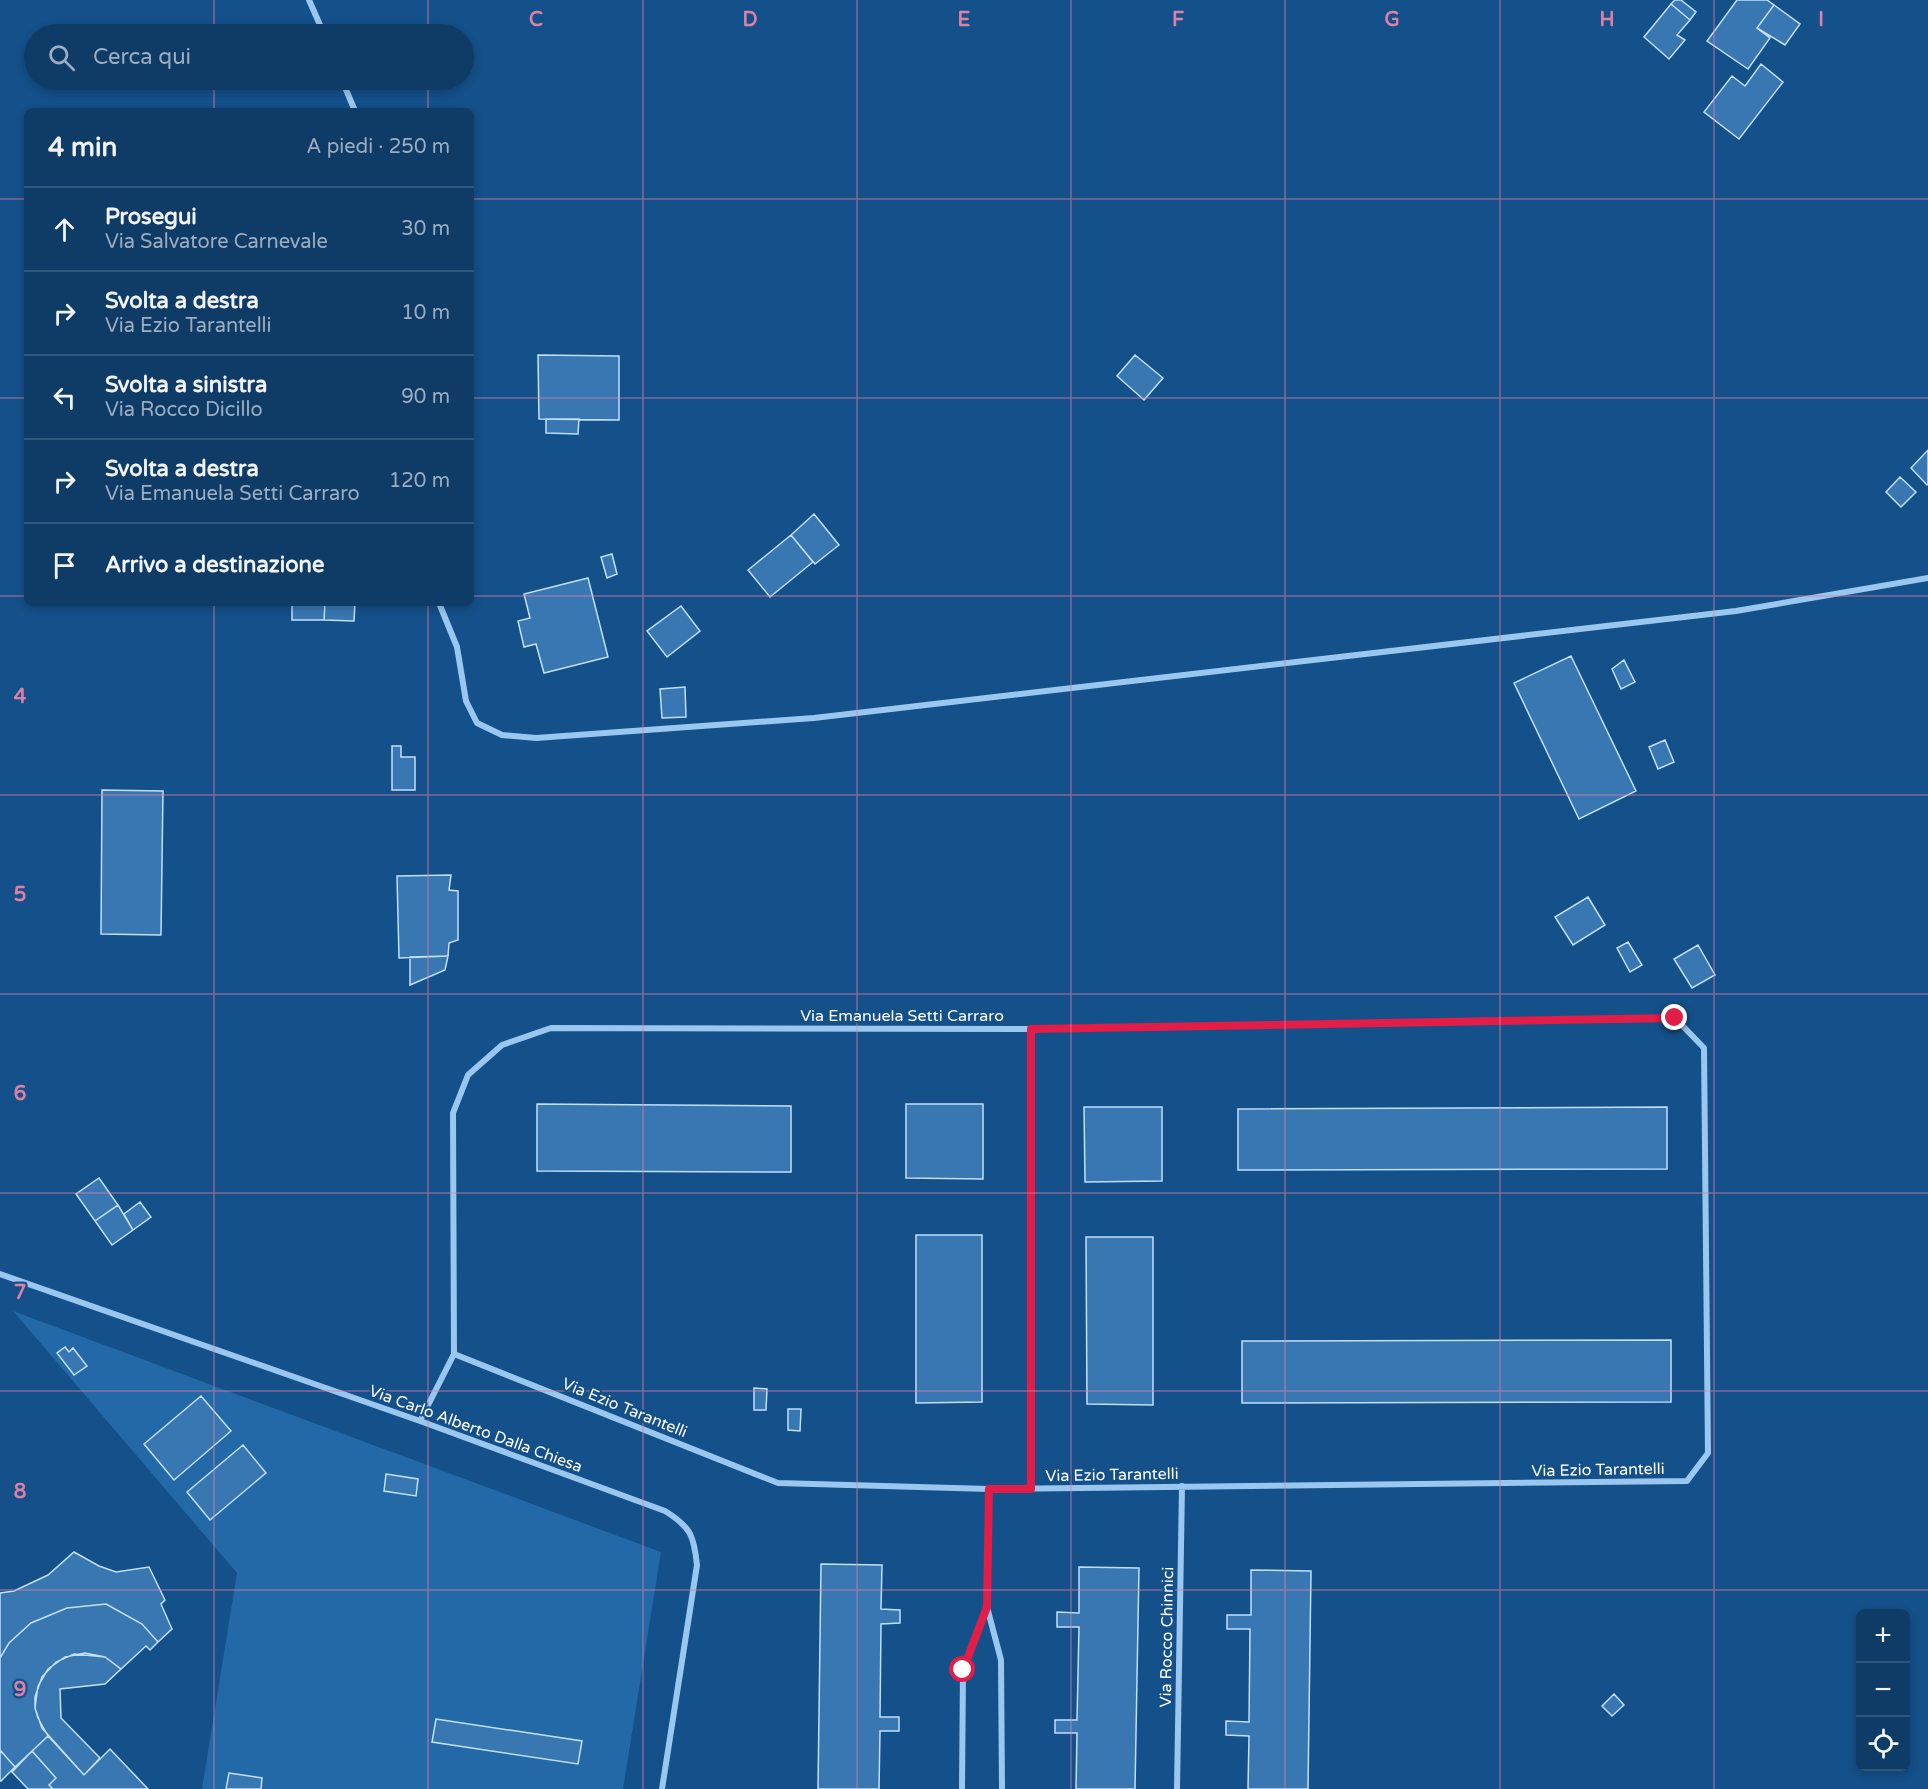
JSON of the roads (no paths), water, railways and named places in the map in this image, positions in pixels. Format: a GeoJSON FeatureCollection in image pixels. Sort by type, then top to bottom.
{"type":"FeatureCollection","features":[{"type":"Feature","properties":{"kind":"street"},"geometry":{"type":"LineString","coordinates":[[309,0],[320,24]]}},
{"type":"Feature","properties":{"kind":"street"},"geometry":{"type":"LineString","coordinates":[[346,90],[354,108]]}},
{"type":"Feature","properties":{"kind":"street"},"geometry":{"type":"LineString","coordinates":[[440,606],[457,647],[466,701],[477,723],[502,735],[536,738],[838,716],[1736,611],[1928,578]]}},
{"type":"Feature","properties":{"kind":"street","name":"Via Emanuela Setti Carraro"},"geometry":{"type":"LineString","coordinates":[[454,1354],[453,1113],[468,1075],[502,1045],[551,1028],[1031,1029],[1675,1018],[1704,1048],[1708,1454],[1687,1481]]}},
{"type":"Feature","properties":{"kind":"street"},"geometry":{"type":"LineString","coordinates":[[1031,1029],[1031,1489]]}},
{"type":"Feature","properties":{"kind":"street","name":"Via Carlo Alberto Dalla Chiesa"},"geometry":{"type":"LineString","coordinates":[[0,1274],[420,1421],[665,1511],[682,1521],[694,1539],[696,1565],[662,1789]]}},
{"type":"Feature","properties":{"kind":"street"},"geometry":{"type":"LineString","coordinates":[[420,1421],[454,1354]]}},
{"type":"Feature","properties":{"kind":"street","name":"Via Ezio Tarantelli"},"geometry":{"type":"LineString","coordinates":[[454,1354],[778,1482],[1031,1489],[1687,1481]]}},
{"type":"Feature","properties":{"kind":"street","name":"Via Rocco Chinnici"},"geometry":{"type":"LineString","coordinates":[[1177,1789],[1182,1486]]}},
{"type":"Feature","properties":{"kind":"street"},"geometry":{"type":"LineString","coordinates":[[989,1489],[987,1607],[1001,1660],[1002,1789]]}},
{"type":"Feature","properties":{"kind":"street"},"geometry":{"type":"LineString","coordinates":[[962,1789],[963,1670],[987,1607]]}}]}
